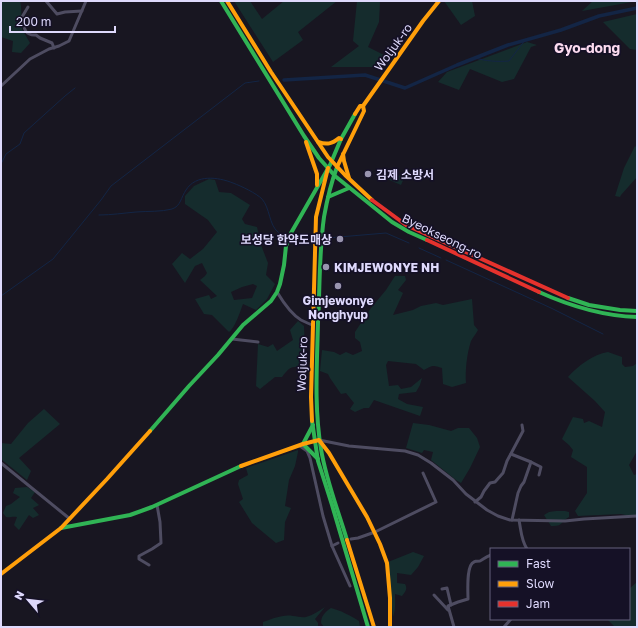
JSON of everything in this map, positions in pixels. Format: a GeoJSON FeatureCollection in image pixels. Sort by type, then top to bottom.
{"type":"FeatureCollection","features":[{"type":"Feature","properties":{"kind":"main road","name":"Byeokseong-ro"},"geometry":{"type":"LineString","coordinates":[[221,1],[319,158],[334,175],[392,222],[409,232],[570,306],[598,312],[637,317]]}},
{"type":"Feature","properties":{"kind":"main road","name":"Byeokseong-ro"},"geometry":{"type":"LineString","coordinates":[[227,1],[331,161],[368,197],[406,225],[564,297],[589,305],[637,311]]}},
{"type":"Feature","properties":{"kind":"main road","name":"Woljuk-ro"},"geometry":{"type":"LineString","coordinates":[[368,627],[318,459],[316,394],[320,260],[323,222],[334,175],[364,111],[364,106],[439,1]]}},
{"type":"Feature","properties":{"kind":"main road","name":"Woljuk-ro"},"geometry":{"type":"LineString","coordinates":[[364,106],[360,106],[353,117],[331,161],[316,217],[311,396],[313,425],[317,441],[374,627]]}},
{"type":"Feature","properties":{"kind":"main road"},"geometry":{"type":"LineString","coordinates":[[304,136],[317,174],[316,188]]}},
{"type":"Feature","properties":{"kind":"main road"},"geometry":{"type":"LineString","coordinates":[[318,142],[328,144],[342,138]]}},
{"type":"Feature","properties":{"kind":"main road"},"geometry":{"type":"LineString","coordinates":[[343,154],[346,170],[350,180]]}},
{"type":"Feature","properties":{"kind":"main road"},"geometry":{"type":"LineString","coordinates":[[1,574],[61,528],[70,519],[249,319],[271,301],[277,292],[284,265],[286,246],[291,233],[328,168]]}},
{"type":"Feature","properties":{"kind":"main road"},"geometry":{"type":"LineString","coordinates":[[328,197],[336,192],[349,188]]}},
{"type":"Feature","properties":{"kind":"main road"},"geometry":{"type":"LineString","coordinates":[[302,445],[313,425]]}},
{"type":"Feature","properties":{"kind":"main road"},"geometry":{"type":"LineString","coordinates":[[61,528],[130,515],[156,505],[235,468],[317,441],[328,453],[367,517],[380,544],[387,563],[390,598],[390,627]]}},
{"type":"Feature","properties":{"kind":"main road"},"geometry":{"type":"LineString","coordinates":[[302,445],[318,459]]}},
{"type":"Feature","properties":{"kind":"street"},"geometry":{"type":"LineString","coordinates":[[46,1],[57,14],[82,11]]}},
{"type":"Feature","properties":{"kind":"street"},"geometry":{"type":"LineString","coordinates":[[1,86],[30,59],[69,41],[86,1]]}},
{"type":"Feature","properties":{"kind":"street"},"geometry":{"type":"LineString","coordinates":[[28,7],[22,17],[26,32],[30,35],[36,35],[52,43],[54,48]]}},
{"type":"Feature","properties":{"kind":"street"},"geometry":{"type":"LineString","coordinates":[[277,292],[282,301],[294,314],[313,326]]}},
{"type":"Feature","properties":{"kind":"street"},"geometry":{"type":"LineString","coordinates":[[232,339],[258,342]]}},
{"type":"Feature","properties":{"kind":"street"},"geometry":{"type":"LineString","coordinates":[[475,502],[481,497],[490,483],[496,482],[503,473],[507,461],[523,431],[522,424]]}},
{"type":"Feature","properties":{"kind":"street"},"geometry":{"type":"LineString","coordinates":[[317,441],[349,446],[404,451],[418,455],[431,462],[453,480],[475,502],[486,510],[498,516],[512,520],[565,522],[584,519],[637,516]]}},
{"type":"Feature","properties":{"kind":"street"},"geometry":{"type":"LineString","coordinates":[[302,445],[310,458],[323,516],[332,546],[350,586]]}},
{"type":"Feature","properties":{"kind":"street"},"geometry":{"type":"LineString","coordinates":[[511,454],[542,467],[539,476]]}},
{"type":"Feature","properties":{"kind":"street"},"geometry":{"type":"LineString","coordinates":[[512,520],[518,493],[524,482],[531,462]]}},
{"type":"Feature","properties":{"kind":"street"},"geometry":{"type":"LineString","coordinates":[[1,463],[70,519]]}},
{"type":"Feature","properties":{"kind":"street"},"geometry":{"type":"LineString","coordinates":[[351,539],[375,532],[436,502],[423,473]]}},
{"type":"Feature","properties":{"kind":"street"},"geometry":{"type":"LineString","coordinates":[[149,565],[139,558],[139,556],[161,543],[160,522],[156,505]]}},
{"type":"Feature","properties":{"kind":"street"},"geometry":{"type":"LineString","coordinates":[[519,520],[522,539],[526,548]]}},
{"type":"Feature","properties":{"kind":"street"},"geometry":{"type":"LineString","coordinates":[[332,546],[338,543]]}},
{"type":"Feature","properties":{"kind":"street"},"geometry":{"type":"LineString","coordinates":[[454,627],[448,606],[468,599],[470,565],[490,555]]}},
{"type":"Feature","properties":{"kind":"street"},"geometry":{"type":"LineString","coordinates":[[442,589],[446,588],[451,605]]}},
{"type":"Feature","properties":{"kind":"street"},"geometry":{"type":"LineString","coordinates":[[434,595],[450,611]]}},
{"type":"Feature","properties":{"kind":"green space"},"geometry":{"type":"Polygon","coordinates":[[[1,1],[20,1],[22,29],[30,43],[21,53],[12,52],[13,41],[1,37],[1,1]]]}},
{"type":"Feature","properties":{"kind":"green space"},"geometry":{"type":"Polygon","coordinates":[[[234,1],[250,1],[262,19],[284,1],[337,1],[298,32],[303,40],[273,62],[234,1]]]}},
{"type":"Feature","properties":{"kind":"green space"},"geometry":{"type":"Polygon","coordinates":[[[357,1],[380,2],[379,22],[368,47],[390,58],[384,67],[331,67],[359,46],[353,41],[357,1]]]}},
{"type":"Feature","properties":{"kind":"green space"},"geometry":{"type":"Polygon","coordinates":[[[444,1],[472,1],[475,16],[461,25],[444,1]]]}},
{"type":"Feature","properties":{"kind":"green space"},"geometry":{"type":"Polygon","coordinates":[[[593,1],[637,1],[582,11],[593,1]]]}},
{"type":"Feature","properties":{"kind":"green space"},"geometry":{"type":"Polygon","coordinates":[[[637,14],[637,50],[630,49],[603,22],[637,14]]]}},
{"type":"Feature","properties":{"kind":"green space"},"geometry":{"type":"Polygon","coordinates":[[[527,42],[537,45],[531,47],[514,79],[502,82],[470,69],[459,90],[438,82],[447,72],[527,42]]]}},
{"type":"Feature","properties":{"kind":"green space"},"geometry":{"type":"Polygon","coordinates":[[[635,146],[637,148],[637,177],[620,197],[615,196],[624,168],[635,146]]]}},
{"type":"Feature","properties":{"kind":"green space"},"geometry":{"type":"Polygon","coordinates":[[[391,171],[404,178],[401,185],[387,179],[391,171]]]}},
{"type":"Feature","properties":{"kind":"green space"},"geometry":{"type":"Polygon","coordinates":[[[209,179],[215,180],[219,192],[231,193],[250,205],[242,219],[245,224],[257,227],[261,245],[268,263],[266,275],[275,284],[267,299],[256,310],[243,304],[235,323],[229,332],[212,315],[204,314],[195,299],[209,295],[211,299],[217,296],[200,280],[207,273],[202,263],[195,266],[185,283],[172,264],[182,253],[190,259],[203,249],[217,232],[208,220],[185,204],[185,196],[194,186],[209,179]],[[253,284],[231,292],[234,300],[252,298],[257,286],[253,284]]]}},
{"type":"Feature","properties":{"kind":"green space"},"geometry":{"type":"Polygon","coordinates":[[[395,276],[405,276],[406,280],[398,290],[403,293],[393,315],[413,310],[421,306],[436,303],[443,305],[472,299],[474,325],[478,330],[471,341],[468,351],[466,383],[452,387],[443,384],[442,368],[437,366],[431,366],[424,370],[416,364],[388,361],[386,365],[389,386],[398,385],[401,389],[411,387],[422,378],[416,392],[399,394],[398,399],[407,404],[423,407],[420,416],[374,400],[369,408],[364,408],[355,412],[350,409],[354,403],[346,393],[341,394],[328,374],[320,371],[322,350],[334,352],[340,355],[346,352],[353,355],[362,351],[360,342],[355,338],[355,332],[395,276]]]}},
{"type":"Feature","properties":{"kind":"green space"},"geometry":{"type":"Polygon","coordinates":[[[298,321],[304,326],[305,350],[302,367],[290,368],[282,377],[275,377],[260,389],[256,386],[258,344],[268,347],[273,344],[277,351],[293,340],[290,330],[298,321]]]}},
{"type":"Feature","properties":{"kind":"green space"},"geometry":{"type":"Polygon","coordinates":[[[608,352],[622,357],[622,364],[625,367],[633,366],[637,363],[637,451],[629,465],[634,475],[637,474],[637,516],[621,514],[578,516],[575,511],[587,493],[587,467],[571,457],[573,450],[562,439],[573,417],[583,419],[584,423],[589,421],[602,427],[605,412],[568,377],[586,361],[597,355],[608,352]]]}},
{"type":"Feature","properties":{"kind":"green space"},"geometry":{"type":"Polygon","coordinates":[[[44,409],[60,424],[19,458],[31,471],[27,480],[1,459],[1,443],[11,444],[28,423],[44,409]]]}},
{"type":"Feature","properties":{"kind":"green space"},"geometry":{"type":"Polygon","coordinates":[[[413,423],[429,425],[451,431],[458,428],[469,428],[477,438],[480,447],[461,483],[431,460],[433,452],[424,450],[422,453],[406,448],[413,423]]]}},
{"type":"Feature","properties":{"kind":"green space"},"geometry":{"type":"Polygon","coordinates":[[[298,450],[295,466],[289,480],[285,506],[291,508],[285,522],[284,540],[276,543],[252,523],[239,502],[243,499],[238,484],[239,480],[248,475],[246,468],[298,450]]]}},
{"type":"Feature","properties":{"kind":"green space"},"geometry":{"type":"Polygon","coordinates":[[[27,487],[35,492],[31,498],[39,505],[33,508],[39,515],[33,518],[29,515],[19,530],[14,525],[17,517],[6,517],[3,513],[6,506],[20,497],[13,493],[15,488],[27,487]]]}},
{"type":"Feature","properties":{"kind":"green space"},"geometry":{"type":"Polygon","coordinates":[[[549,512],[569,512],[569,517],[558,526],[551,526],[544,515],[549,512]]]}},
{"type":"Feature","properties":{"kind":"green space"},"geometry":{"type":"Polygon","coordinates":[[[413,552],[424,556],[418,567],[411,575],[397,573],[397,583],[405,584],[406,589],[402,596],[395,594],[395,608],[393,617],[388,562],[413,552]]]}},
{"type":"Feature","properties":{"kind":"green space"},"geometry":{"type":"Polygon","coordinates":[[[637,582],[637,627],[615,627],[608,620],[630,620],[630,588],[637,582]]]}},
{"type":"Feature","properties":{"kind":"green space"},"geometry":{"type":"Polygon","coordinates":[[[325,607],[315,619],[318,623],[318,627],[263,627],[263,622],[274,618],[281,616],[306,617],[325,607]]]}},
{"type":"Feature","properties":{"kind":"green space"},"geometry":{"type":"Polygon","coordinates":[[[331,608],[339,610],[359,621],[360,627],[324,627],[321,623],[322,618],[331,608]]]}},
{"type":"Feature","properties":{"kind":"waterway"},"geometry":{"type":"LineString","coordinates":[[284,80],[365,75],[405,88],[508,45],[561,30],[599,16],[637,8]]}},
{"type":"Feature","properties":{"kind":"waterway"},"geometry":{"type":"LineString","coordinates":[[475,58],[492,61],[509,61],[525,40]]}},
{"type":"Feature","properties":{"kind":"waterway"},"geometry":{"type":"LineString","coordinates":[[1,296],[53,259],[111,186],[245,83],[259,81]]}},
{"type":"Feature","properties":{"kind":"waterway"},"geometry":{"type":"LineString","coordinates":[[1,164],[6,154],[20,144],[24,133],[75,88]]}},
{"type":"Feature","properties":{"kind":"waterway"},"geometry":{"type":"LineString","coordinates":[[99,215],[172,209],[179,204],[186,190],[195,181],[214,178],[236,184],[262,199],[267,207],[275,229],[286,236]]}},
{"type":"Feature","properties":{"kind":"waterway"},"geometry":{"type":"LineString","coordinates":[[327,238],[386,233],[409,243]]}},
{"type":"Feature","properties":{"kind":"waterway"},"geometry":{"type":"LineString","coordinates":[[294,238],[310,239]]}},
{"type":"Feature","properties":{"kind":"waterway"},"geometry":{"type":"LineString","coordinates":[[419,248],[441,258]]}},
{"type":"Feature","properties":{"kind":"waterway"},"geometry":{"type":"LineString","coordinates":[[446,260],[551,308],[603,334]]}},
{"type":"Feature","properties":{"kind":"traffic: fast"},"geometry":{"type":"LineString","coordinates":[[221,1],[319,158],[335,176],[392,222],[427,240]]}},
{"type":"Feature","properties":{"kind":"traffic: fast"},"geometry":{"type":"LineString","coordinates":[[150,431],[243,325],[271,301],[277,292],[284,265],[286,246],[291,233],[330,165],[341,139],[355,114]]}},
{"type":"Feature","properties":{"kind":"traffic: fast"},"geometry":{"type":"LineString","coordinates":[[337,167],[326,204],[321,243],[316,386],[317,417],[323,461],[347,540]]}},
{"type":"Feature","properties":{"kind":"traffic: fast"},"geometry":{"type":"LineString","coordinates":[[328,197],[349,188]]}},
{"type":"Feature","properties":{"kind":"traffic: fast"},"geometry":{"type":"LineString","coordinates":[[539,292],[562,302],[586,309],[611,315],[637,317]]}},
{"type":"Feature","properties":{"kind":"traffic: fast"},"geometry":{"type":"LineString","coordinates":[[568,298],[589,305],[637,311]]}},
{"type":"Feature","properties":{"kind":"traffic: fast"},"geometry":{"type":"LineString","coordinates":[[312,421],[318,461],[368,627]]}},
{"type":"Feature","properties":{"kind":"traffic: fast"},"geometry":{"type":"LineString","coordinates":[[313,425],[303,444],[318,459]]}},
{"type":"Feature","properties":{"kind":"traffic: fast"},"geometry":{"type":"LineString","coordinates":[[61,528],[130,515],[152,507],[241,466]]}},
{"type":"Feature","properties":{"kind":"traffic: slow"},"geometry":{"type":"LineString","coordinates":[[227,1],[271,72],[328,157],[372,200]]}},
{"type":"Feature","properties":{"kind":"traffic: slow"},"geometry":{"type":"LineString","coordinates":[[355,114],[360,106],[363,106],[423,21],[439,1]]}},
{"type":"Feature","properties":{"kind":"traffic: slow"},"geometry":{"type":"LineString","coordinates":[[337,167],[364,111],[363,106]]}},
{"type":"Feature","properties":{"kind":"traffic: slow"},"geometry":{"type":"LineString","coordinates":[[318,142],[329,143],[334,142],[339,138],[341,139]]}},
{"type":"Feature","properties":{"kind":"traffic: slow"},"geometry":{"type":"LineString","coordinates":[[306,142],[317,174],[317,185]]}},
{"type":"Feature","properties":{"kind":"traffic: slow"},"geometry":{"type":"LineString","coordinates":[[343,154],[349,178]]}},
{"type":"Feature","properties":{"kind":"traffic: slow"},"geometry":{"type":"LineString","coordinates":[[312,421],[311,397],[316,217],[328,168]]}},
{"type":"Feature","properties":{"kind":"traffic: slow"},"geometry":{"type":"LineString","coordinates":[[1,574],[61,528],[150,431]]}},
{"type":"Feature","properties":{"kind":"traffic: slow"},"geometry":{"type":"LineString","coordinates":[[241,466],[303,444],[319,440],[329,453],[367,517],[380,544],[387,563],[390,598],[390,627]]}},
{"type":"Feature","properties":{"kind":"traffic: slow"},"geometry":{"type":"LineString","coordinates":[[347,540],[374,627]]}},
{"type":"Feature","properties":{"kind":"traffic: jam"},"geometry":{"type":"LineString","coordinates":[[372,200],[406,225],[568,298]]}},
{"type":"Feature","properties":{"kind":"traffic: jam"},"geometry":{"type":"LineString","coordinates":[[427,240],[539,292]]}},
{"type":"Feature","properties":{"kind":"place","name":"김제 소방서"},"geometry":{"type":"Point","coordinates":[368,174]}},
{"type":"Feature","properties":{"kind":"place","name":"보성당 한약도매상"},"geometry":{"type":"Point","coordinates":[340,239]}},
{"type":"Feature","properties":{"kind":"place","name":"KIMJEWONYE NH"},"geometry":{"type":"Point","coordinates":[326,267]}},
{"type":"Feature","properties":{"kind":"place","name":"Gimjewonye Nonghyup"},"geometry":{"type":"Point","coordinates":[338,286]}},
{"type":"Feature","properties":{"kind":"district","name":"Gyo-dong"},"geometry":{"type":"Point","coordinates":[587,47]}}]}
